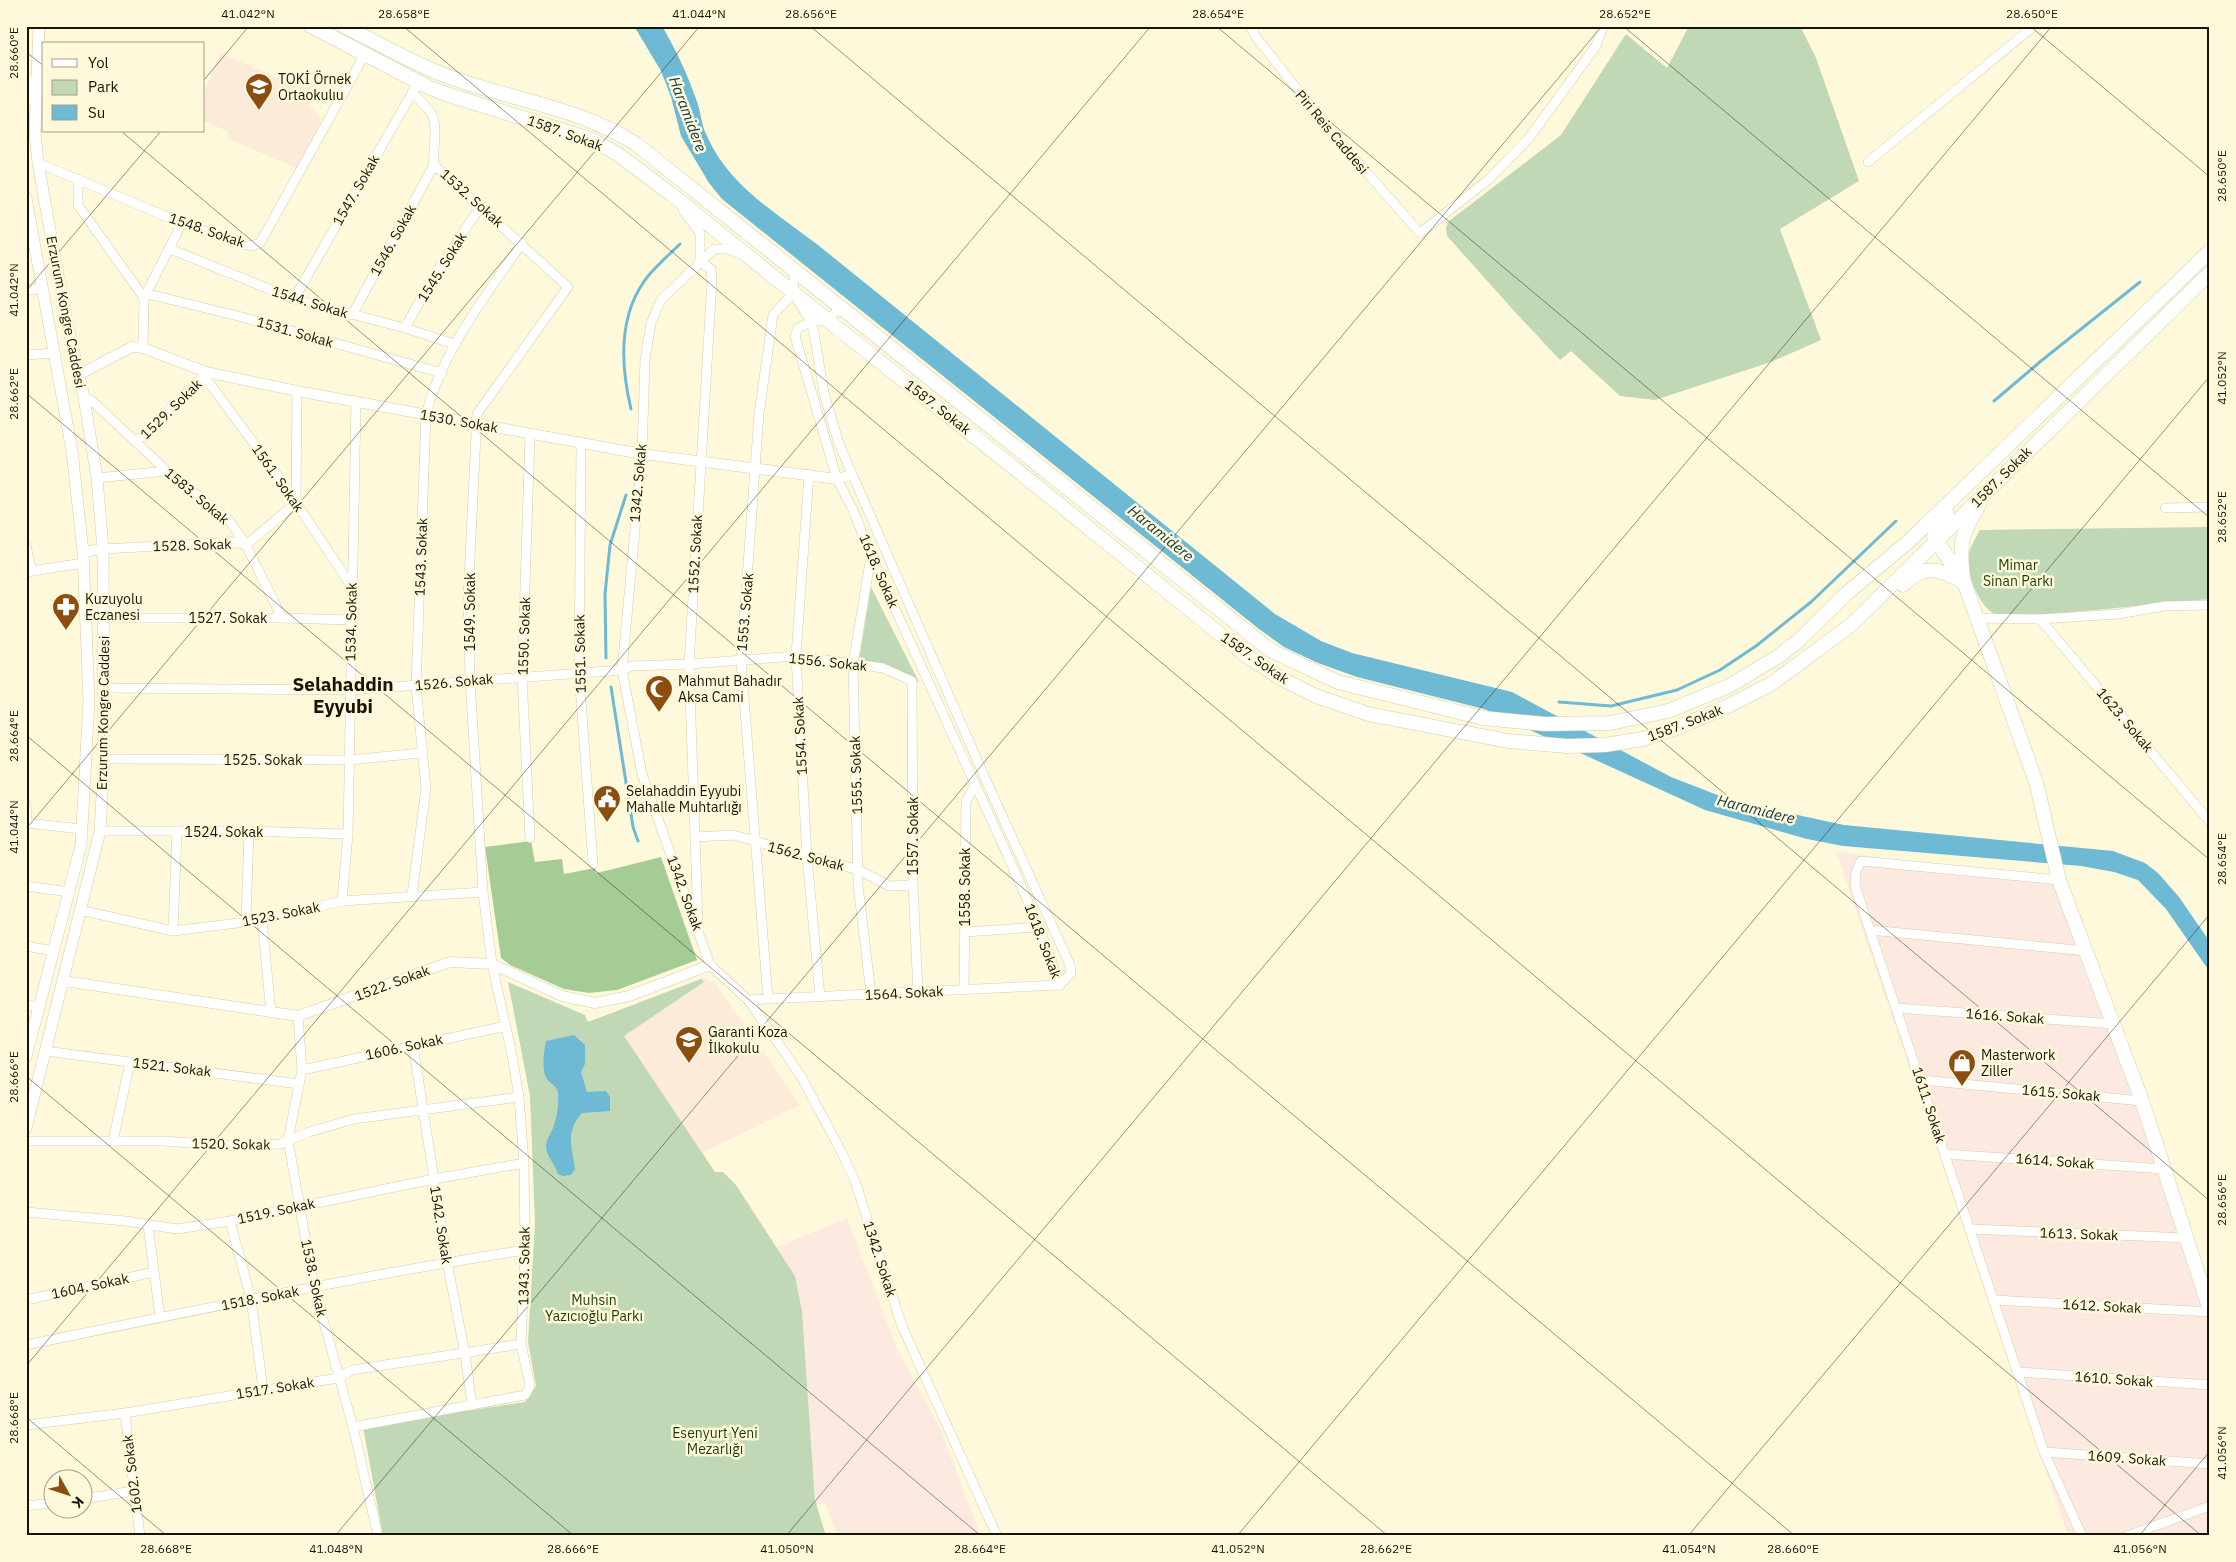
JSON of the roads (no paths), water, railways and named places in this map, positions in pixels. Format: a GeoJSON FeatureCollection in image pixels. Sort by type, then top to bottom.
{"type":"FeatureCollection","features":[{"type":"Feature","properties":{"kind":"main road","name":"Erzurum Kongre Caddesi"},"geometry":{"type":"LineString","coordinates":[[26,1128],[100,831],[105,688],[103,549],[97,478],[84,398],[38,163],[35,132],[39,26]]}},
{"type":"Feature","properties":{"kind":"main road","name":"1587. Sokak"},"geometry":{"type":"LineString","coordinates":[[311,26],[366,54],[415,87],[593,140],[619,155],[671,194],[1247,656],[1282,679],[1316,696],[1368,714],[1508,741],[1567,746],[1605,746],[1643,739],[1674,729],[1750,696],[1792,669],[1851,625],[1938,535],[2210,273]]}},
{"type":"Feature","properties":{"kind":"main road","name":"1587. Sokak"},"geometry":{"type":"LineString","coordinates":[[344,26],[459,81],[595,122],[618,132],[659,161],[1270,650],[1338,682],[1482,718],[1545,724],[1610,724],[1668,711],[1720,690],[1779,656],[1908,542],[2210,251]]}},
{"type":"Feature","properties":{"kind":"main road"},"geometry":{"type":"LineString","coordinates":[[26,100],[37,62]]}},
{"type":"Feature","properties":{"kind":"main road","name":"Erzurum Kongre Caddesi"},"geometry":{"type":"LineString","coordinates":[[26,198],[28,222],[55,352],[72,451],[83,558],[89,701],[81,845],[26,1057]]}},
{"type":"Feature","properties":{"kind":"main road"},"geometry":{"type":"LineString","coordinates":[[1938,535],[1944,515],[1971,486],[1981,470]]}},
{"type":"Feature","properties":{"kind":"main road"},"geometry":{"type":"LineString","coordinates":[[1991,486],[1983,494],[1961,538],[1960,551],[1964,582],[2036,782],[2059,880],[2142,1101],[2210,1311]]}},
{"type":"Feature","properties":{"kind":"main road"},"geometry":{"type":"LineString","coordinates":[[1908,542],[1920,532],[1938,535],[1952,551],[1954,567],[1964,582]]}},
{"type":"Feature","properties":{"kind":"main road"},"geometry":{"type":"LineString","coordinates":[[1851,625],[1867,616],[1913,575],[1931,569],[1942,571],[1964,582]]}},
{"type":"Feature","properties":{"kind":"street","name":"Piri Reis Caddesi"},"geometry":{"type":"LineString","coordinates":[[1250,26],[1256,37],[1331,132],[1420,233],[1488,180],[1529,138],[1596,46],[1603,26]]}},
{"type":"Feature","properties":{"kind":"street"},"geometry":{"type":"LineString","coordinates":[[1868,162],[2034,26]]}},
{"type":"Feature","properties":{"kind":"street","name":"1548. Sokak"},"geometry":{"type":"LineString","coordinates":[[38,163],[182,223],[251,246],[260,243],[366,54]]}},
{"type":"Feature","properties":{"kind":"street","name":"1532. Sokak"},"geometry":{"type":"LineString","coordinates":[[415,87],[434,119],[434,165],[522,243],[568,288]]}},
{"type":"Feature","properties":{"kind":"street","name":"1547. Sokak"},"geometry":{"type":"LineString","coordinates":[[294,299],[415,87]]}},
{"type":"Feature","properties":{"kind":"street","name":"1546. Sokak"},"geometry":{"type":"LineString","coordinates":[[352,315],[434,165]]}},
{"type":"Feature","properties":{"kind":"street"},"geometry":{"type":"LineString","coordinates":[[78,179],[78,205],[146,296]]}},
{"type":"Feature","properties":{"kind":"street"},"geometry":{"type":"LineString","coordinates":[[671,194],[700,233],[700,262]]}},
{"type":"Feature","properties":{"kind":"street","name":"1545. Sokak"},"geometry":{"type":"LineString","coordinates":[[404,328],[432,279],[481,206]]}},
{"type":"Feature","properties":{"kind":"street"},"geometry":{"type":"LineString","coordinates":[[78,375],[132,347],[144,348],[146,296],[182,223]]}},
{"type":"Feature","properties":{"kind":"street","name":"1543. Sokak"},"geometry":{"type":"LineString","coordinates":[[412,895],[426,788],[421,753],[416,686],[426,415],[454,344],[522,243]]}},
{"type":"Feature","properties":{"kind":"street","name":"1544. Sokak"},"geometry":{"type":"LineString","coordinates":[[170,249],[294,299],[404,328],[454,344]]}},
{"type":"Feature","properties":{"kind":"street","name":"1342. Sokak"},"geometry":{"type":"LineString","coordinates":[[753,260],[728,250],[714,249],[661,300],[651,322],[646,359],[642,454],[622,670],[642,774],[710,964],[748,1000],[802,1078],[842,1153],[854,1181],[902,1326],[996,1536]]}},
{"type":"Feature","properties":{"kind":"street","name":"1552. Sokak"},"geometry":{"type":"LineString","coordinates":[[698,930],[689,664],[712,280],[711,270],[700,262]]}},
{"type":"Feature","properties":{"kind":"street"},"geometry":{"type":"LineString","coordinates":[[793,293],[795,270]]}},
{"type":"Feature","properties":{"kind":"street","name":"1549. Sokak"},"geometry":{"type":"LineString","coordinates":[[492,964],[483,892],[470,680],[468,598],[477,414],[568,288]]}},
{"type":"Feature","properties":{"kind":"street"},"geometry":{"type":"LineString","coordinates":[[26,290],[42,290]]}},
{"type":"Feature","properties":{"kind":"street","name":"1618. Sokak"},"geometry":{"type":"LineString","coordinates":[[793,293],[811,322],[824,393],[839,444],[851,474],[1070,965],[1071,973],[1060,985],[1039,928],[1011,863],[838,479],[795,336],[798,328],[811,322]]}},
{"type":"Feature","properties":{"kind":"street","name":"1553. Sokak"},"geometry":{"type":"LineString","coordinates":[[768,999],[741,661],[759,414],[773,314],[793,293]]}},
{"type":"Feature","properties":{"kind":"street","name":"1531. Sokak"},"geometry":{"type":"LineString","coordinates":[[146,296],[238,316],[442,373]]}},
{"type":"Feature","properties":{"kind":"street"},"geometry":{"type":"LineString","coordinates":[[811,322],[826,320],[843,308]]}},
{"type":"Feature","properties":{"kind":"street","name":"1530. Sokak"},"geometry":{"type":"LineString","coordinates":[[144,348],[205,374],[581,444],[642,454],[838,479]]}},
{"type":"Feature","properties":{"kind":"street"},"geometry":{"type":"LineString","coordinates":[[26,355],[55,352]]}},
{"type":"Feature","properties":{"kind":"street","name":"1529. Sokak"},"geometry":{"type":"LineString","coordinates":[[137,441],[205,374]]}},
{"type":"Feature","properties":{"kind":"street","name":"1561. Sokak"},"geometry":{"type":"LineString","coordinates":[[205,374],[296,503],[352,587]]}},
{"type":"Feature","properties":{"kind":"street"},"geometry":{"type":"LineString","coordinates":[[296,503],[297,391]]}},
{"type":"Feature","properties":{"kind":"street","name":"1583. Sokak"},"geometry":{"type":"LineString","coordinates":[[84,398],[91,400],[167,471],[229,520],[246,545],[282,618]]}},
{"type":"Feature","properties":{"kind":"street","name":"1534. Sokak"},"geometry":{"type":"LineString","coordinates":[[342,901],[348,834],[356,402]]}},
{"type":"Feature","properties":{"kind":"street","name":"1550. Sokak"},"geometry":{"type":"LineString","coordinates":[[530,435],[522,677],[530,838]]}},
{"type":"Feature","properties":{"kind":"street","name":"1551. Sokak"},"geometry":{"type":"LineString","coordinates":[[581,444],[579,673],[593,864]]}},
{"type":"Feature","properties":{"kind":"street"},"geometry":{"type":"LineString","coordinates":[[97,478],[167,471]]}},
{"type":"Feature","properties":{"kind":"street","name":"1554. Sokak"},"geometry":{"type":"LineString","coordinates":[[809,474],[796,656],[807,857],[820,997]]}},
{"type":"Feature","properties":{"kind":"street"},"geometry":{"type":"LineString","coordinates":[[838,479],[851,474]]}},
{"type":"Feature","properties":{"kind":"street","name":"1528. Sokak"},"geometry":{"type":"LineString","coordinates":[[103,549],[234,542],[246,545],[296,503]]}},
{"type":"Feature","properties":{"kind":"street"},"geometry":{"type":"LineString","coordinates":[[2165,508],[2210,507]]}},
{"type":"Feature","properties":{"kind":"street"},"geometry":{"type":"LineString","coordinates":[[26,546],[29,572],[83,558],[103,549]]}},
{"type":"Feature","properties":{"kind":"street","name":"1555. Sokak"},"geometry":{"type":"LineString","coordinates":[[871,994],[858,885],[853,664],[872,556]]}},
{"type":"Feature","properties":{"kind":"street"},"geometry":{"type":"LineString","coordinates":[[1976,618],[2040,619],[2118,614],[2165,606],[2210,605]]}},
{"type":"Feature","properties":{"kind":"street","name":"1527. Sokak"},"geometry":{"type":"LineString","coordinates":[[104,618],[351,620]]}},
{"type":"Feature","properties":{"kind":"street","name":"1623. Sokak"},"geometry":{"type":"LineString","coordinates":[[2040,619],[2210,822]]}},
{"type":"Feature","properties":{"kind":"street","name":"1556. Sokak"},"geometry":{"type":"LineString","coordinates":[[622,670],[632,666],[741,661],[796,656],[883,668],[912,680]]}},
{"type":"Feature","properties":{"kind":"street","name":"1526. Sokak"},"geometry":{"type":"LineString","coordinates":[[105,688],[351,690],[622,670]]}},
{"type":"Feature","properties":{"kind":"street","name":"1557. Sokak"},"geometry":{"type":"LineString","coordinates":[[912,680],[913,885],[918,992]]}},
{"type":"Feature","properties":{"kind":"street","name":"1525. Sokak"},"geometry":{"type":"LineString","coordinates":[[104,759],[349,760],[421,753]]}},
{"type":"Feature","properties":{"kind":"street","name":"1558. Sokak"},"geometry":{"type":"LineString","coordinates":[[964,990],[966,801],[975,786]]}},
{"type":"Feature","properties":{"kind":"street"},"geometry":{"type":"LineString","coordinates":[[26,804],[26,823],[82,829]]}},
{"type":"Feature","properties":{"kind":"street","name":"1524. Sokak"},"geometry":{"type":"LineString","coordinates":[[100,831],[249,831],[348,834]]}},
{"type":"Feature","properties":{"kind":"street"},"geometry":{"type":"LineString","coordinates":[[246,921],[249,831]]}},
{"type":"Feature","properties":{"kind":"street"},"geometry":{"type":"LineString","coordinates":[[172,931],[177,832]]}},
{"type":"Feature","properties":{"kind":"street","name":"1562. Sokak"},"geometry":{"type":"LineString","coordinates":[[696,837],[733,835],[756,843],[859,870],[889,886],[913,885]]}},
{"type":"Feature","properties":{"kind":"street","name":"1611. Sokak"},"geometry":{"type":"LineString","coordinates":[[2059,880],[1860,861],[1856,872],[1856,886],[1870,930],[2044,1452],[2082,1536]]}},
{"type":"Feature","properties":{"kind":"street"},"geometry":{"type":"LineString","coordinates":[[26,886],[68,892]]}},
{"type":"Feature","properties":{"kind":"street","name":"1523. Sokak"},"geometry":{"type":"LineString","coordinates":[[80,910],[172,931],[262,920],[342,901],[412,895],[483,892]]}},
{"type":"Feature","properties":{"kind":"street"},"geometry":{"type":"LineString","coordinates":[[262,920],[271,1013]]}},
{"type":"Feature","properties":{"kind":"street"},"geometry":{"type":"LineString","coordinates":[[965,932],[1039,928]]}},
{"type":"Feature","properties":{"kind":"street"},"geometry":{"type":"LineString","coordinates":[[1870,930],[2087,951]]}},
{"type":"Feature","properties":{"kind":"street"},"geometry":{"type":"LineString","coordinates":[[26,946],[54,951]]}},
{"type":"Feature","properties":{"kind":"street","name":"1522. Sokak"},"geometry":{"type":"LineString","coordinates":[[64,981],[298,1016],[450,962],[492,964],[562,996],[595,1003],[629,996],[710,964]]}},
{"type":"Feature","properties":{"kind":"street","name":"1343. Sokak"},"geometry":{"type":"LineString","coordinates":[[353,1427],[524,1395],[530,1386],[521,1344],[525,1250],[524,1163],[519,1097],[492,964]]}},
{"type":"Feature","properties":{"kind":"street","name":"1564. Sokak"},"geometry":{"type":"LineString","coordinates":[[748,1000],[1060,985]]}},
{"type":"Feature","properties":{"kind":"street"},"geometry":{"type":"LineString","coordinates":[[26,1005],[38,1007]]}},
{"type":"Feature","properties":{"kind":"street","name":"1616. Sokak"},"geometry":{"type":"LineString","coordinates":[[1896,1008],[2114,1024]]}},
{"type":"Feature","properties":{"kind":"street","name":"1538. Sokak"},"geometry":{"type":"LineString","coordinates":[[298,1016],[302,1070],[288,1140],[314,1287],[353,1427],[378,1536]]}},
{"type":"Feature","properties":{"kind":"street","name":"1606. Sokak"},"geometry":{"type":"LineString","coordinates":[[302,1070],[413,1044],[506,1026]]}},
{"type":"Feature","properties":{"kind":"street","name":"1542. Sokak"},"geometry":{"type":"LineString","coordinates":[[413,1044],[447,1262],[465,1354],[472,1405]]}},
{"type":"Feature","properties":{"kind":"street","name":"1521. Sokak"},"geometry":{"type":"LineString","coordinates":[[45,1051],[299,1084]]}},
{"type":"Feature","properties":{"kind":"street"},"geometry":{"type":"LineString","coordinates":[[113,1141],[130,1062]]}},
{"type":"Feature","properties":{"kind":"street","name":"1615. Sokak"},"geometry":{"type":"LineString","coordinates":[[1921,1080],[2142,1101]]}},
{"type":"Feature","properties":{"kind":"street","name":"1520. Sokak"},"geometry":{"type":"LineString","coordinates":[[26,1140],[235,1146],[280,1144],[354,1119],[519,1097]]}},
{"type":"Feature","properties":{"kind":"street","name":"1614. Sokak"},"geometry":{"type":"LineString","coordinates":[[1946,1154],[2165,1169]]}},
{"type":"Feature","properties":{"kind":"street","name":"1519. Sokak"},"geometry":{"type":"LineString","coordinates":[[26,1212],[177,1228],[230,1221],[434,1179],[524,1163]]}},
{"type":"Feature","properties":{"kind":"street"},"geometry":{"type":"LineString","coordinates":[[230,1221],[250,1299],[263,1389]]}},
{"type":"Feature","properties":{"kind":"street"},"geometry":{"type":"LineString","coordinates":[[148,1225],[160,1317]]}},
{"type":"Feature","properties":{"kind":"street","name":"1613. Sokak"},"geometry":{"type":"LineString","coordinates":[[1970,1229],[2187,1238]]}},
{"type":"Feature","properties":{"kind":"street","name":"1518. Sokak"},"geometry":{"type":"LineString","coordinates":[[26,1345],[250,1299],[447,1262],[525,1250]]}},
{"type":"Feature","properties":{"kind":"street","name":"1604. Sokak"},"geometry":{"type":"LineString","coordinates":[[26,1300],[154,1272]]}},
{"type":"Feature","properties":{"kind":"street","name":"1612. Sokak"},"geometry":{"type":"LineString","coordinates":[[1994,1300],[2210,1311]]}},
{"type":"Feature","properties":{"kind":"street","name":"1517. Sokak"},"geometry":{"type":"LineString","coordinates":[[26,1425],[125,1413],[338,1378],[352,1370],[521,1344]]}},
{"type":"Feature","properties":{"kind":"street","name":"1610. Sokak"},"geometry":{"type":"LineString","coordinates":[[2018,1372],[2210,1385]]}},
{"type":"Feature","properties":{"kind":"street","name":"1602. Sokak"},"geometry":{"type":"LineString","coordinates":[[125,1413],[140,1536]]}},
{"type":"Feature","properties":{"kind":"street","name":"1609. Sokak"},"geometry":{"type":"LineString","coordinates":[[2044,1452],[2210,1464]]}},
{"type":"Feature","properties":{"kind":"street"},"geometry":{"type":"LineString","coordinates":[[92,1497],[134,1491]]}},
{"type":"Feature","properties":{"kind":"street"},"geometry":{"type":"LineString","coordinates":[[26,1506],[42,1504]]}},
{"type":"Feature","properties":{"kind":"street"},"geometry":{"type":"LineString","coordinates":[[2127,1536],[2210,1506]]}},
{"type":"Feature","properties":{"kind":"water","name":"Haramidere"},"geometry":{"type":"Polygon","coordinates":[[[634,26],[662,26],[685,71],[698,104],[705,132],[716,153],[727,169],[755,197],[818,245],[1275,614],[1321,641],[1352,653],[1512,692],[1671,777],[1733,801],[1844,825],[2113,851],[2145,863],[2158,873],[2179,897],[2210,942],[2210,972],[2166,909],[2138,880],[2114,872],[2081,866],[1843,846],[1807,839],[1705,810],[1484,709],[1357,677],[1318,663],[1284,647],[1259,629],[722,199],[709,183],[681,136],[671,97],[661,71],[634,26]]]}},
{"type":"Feature","properties":{"kind":"water"},"geometry":{"type":"Polygon","coordinates":[[[574,1035],[585,1045],[585,1064],[581,1072],[587,1092],[606,1091],[610,1097],[610,1111],[582,1113],[573,1126],[571,1139],[575,1169],[571,1175],[563,1176],[558,1174],[546,1150],[547,1141],[556,1120],[558,1097],[556,1088],[545,1075],[544,1058],[546,1041],[574,1035]]]}},
{"type":"Feature","properties":{"kind":"waterway"},"geometry":{"type":"LineString","coordinates":[[631,409],[624,360],[624,344],[629,312],[646,278],[680,244]]}},
{"type":"Feature","properties":{"kind":"waterway"},"geometry":{"type":"LineString","coordinates":[[1994,401],[2140,282]]}},
{"type":"Feature","properties":{"kind":"waterway"},"geometry":{"type":"LineString","coordinates":[[606,658],[605,594],[610,545],[626,495]]}},
{"type":"Feature","properties":{"kind":"waterway"},"geometry":{"type":"LineString","coordinates":[[1559,702],[1611,706],[1677,690],[1720,670],[1756,646],[1811,602],[1896,521]]}},
{"type":"Feature","properties":{"kind":"waterway"},"geometry":{"type":"LineString","coordinates":[[611,687],[633,827],[638,841]]}},
{"type":"Feature","properties":{"kind":"place","name":"TOKİ Örnek Ortaokulıu"},"geometry":{"type":"Point","coordinates":[259,111]}},
{"type":"Feature","properties":{"kind":"place","name":"Kuzuyolu Eczanesi"},"geometry":{"type":"Point","coordinates":[66,631]}},
{"type":"Feature","properties":{"kind":"place","name":"Mahmut Bahadır Aksa Cami"},"geometry":{"type":"Point","coordinates":[659,713]}},
{"type":"Feature","properties":{"kind":"place","name":"Selahaddin Eyyubi Mahalle Muhtarlığı"},"geometry":{"type":"Point","coordinates":[607,823]}},
{"type":"Feature","properties":{"kind":"place","name":"Garanti Koza İlkokulu"},"geometry":{"type":"Point","coordinates":[689,1064]}},
{"type":"Feature","properties":{"kind":"place","name":"Masterwork Ziller"},"geometry":{"type":"Point","coordinates":[1962,1087]}},
{"type":"Feature","properties":{"kind":"district","name":"Selahaddin Eyyubi"},"geometry":{"type":"Point","coordinates":[343,695]}},
{"type":"Feature","properties":{"kind":"park label","name":"Mimar Sinan Parkı"},"geometry":{"type":"Point","coordinates":[2018,574]}},
{"type":"Feature","properties":{"kind":"park label","name":"Muhsin Yazıcıoğlu Parkı"},"geometry":{"type":"Point","coordinates":[594,1308]}},
{"type":"Feature","properties":{"kind":"park label","name":"Esenyurt Yeni Mezarlığı"},"geometry":{"type":"Point","coordinates":[715,1442]}}]}
